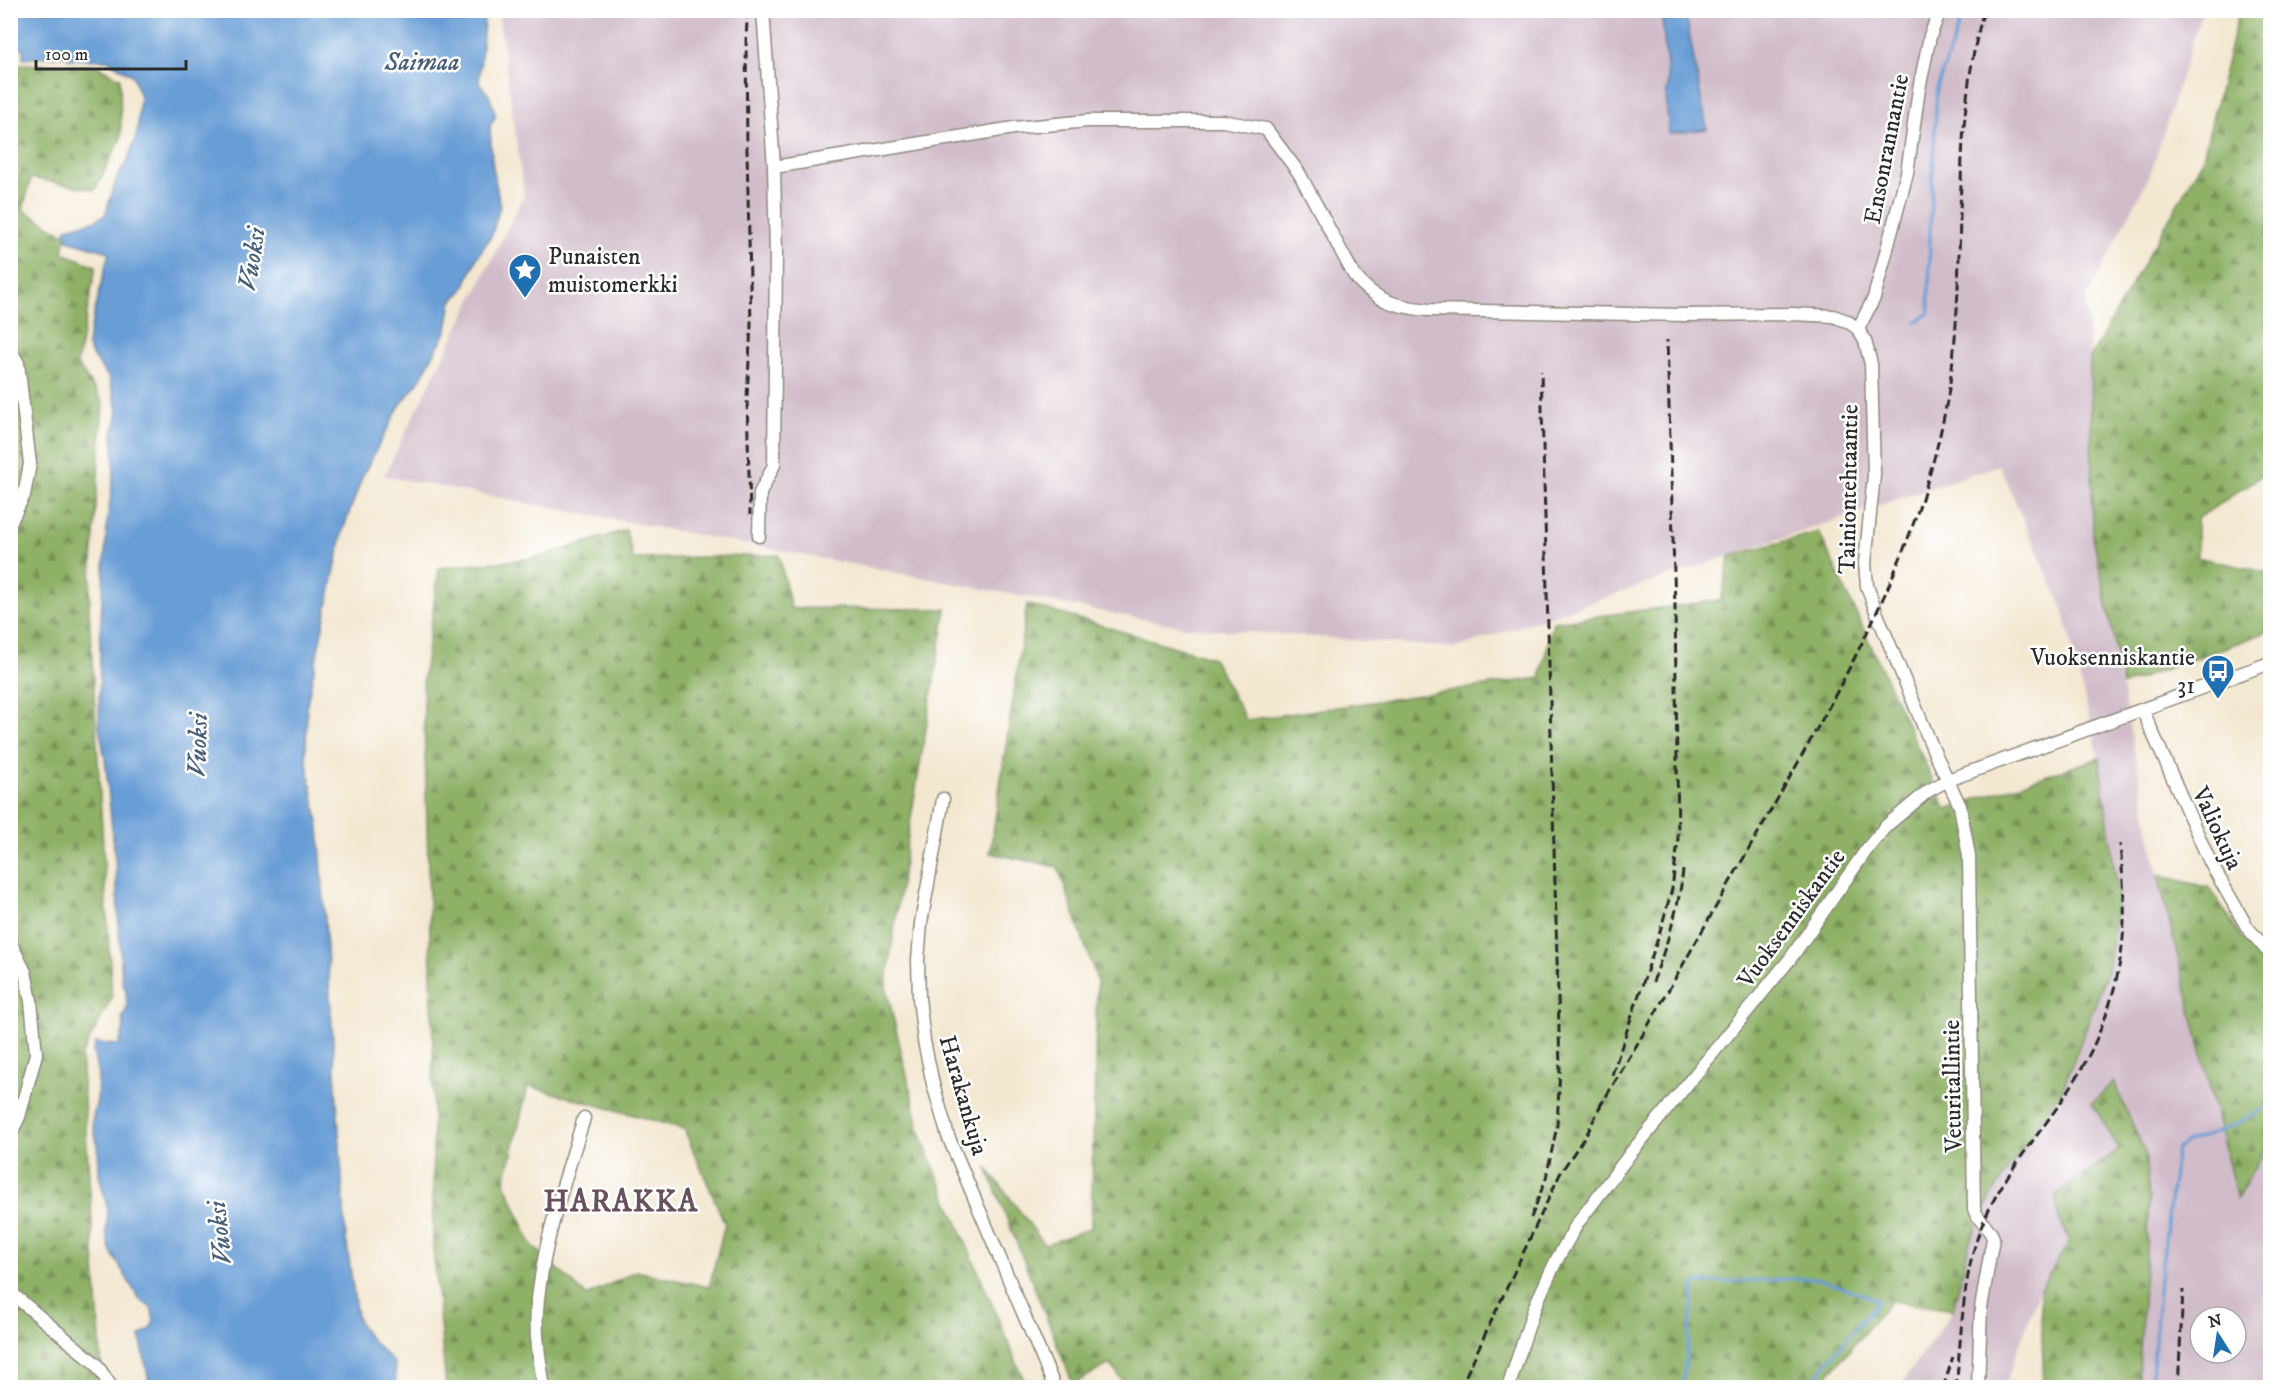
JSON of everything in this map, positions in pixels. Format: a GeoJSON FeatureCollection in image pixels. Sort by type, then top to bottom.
{"type":"FeatureCollection","features":[{"type":"Feature","properties":{"kind":"street"},"geometry":{"type":"LineString","coordinates":[[759,536],[760,493],[774,465],[776,254],[774,168],[763,10]]}},
{"type":"Feature","properties":{"kind":"street","name":"Ensonrannantie"},"geometry":{"type":"LineString","coordinates":[[1858,329],[1874,298],[1907,173],[1919,89],[1930,36],[1940,10]]}},
{"type":"Feature","properties":{"kind":"street"},"geometry":{"type":"LineString","coordinates":[[774,168],[1014,128],[1088,121],[1223,121],[1266,129],[1299,173],[1354,275],[1366,290],[1395,304],[1429,310],[1833,316],[1847,321],[1858,329]]}},
{"type":"Feature","properties":{"kind":"street","name":"Tainiontehtaantie"},"geometry":{"type":"LineString","coordinates":[[1858,329],[1865,341],[1871,364],[1874,475],[1866,555],[1868,586],[1881,624],[1948,780]]}},
{"type":"Feature","properties":{"kind":"street"},"geometry":{"type":"LineString","coordinates":[[10,349],[18,363],[30,464],[24,495],[10,523]]}},
{"type":"Feature","properties":{"kind":"street","name":"Vuoksenniskantie"},"geometry":{"type":"LineString","coordinates":[[1508,1388],[1535,1306],[1556,1261],[1577,1224],[1630,1154],[1790,959],[1867,849],[1886,826],[1928,791],[1948,780],[2271,663]]}},
{"type":"Feature","properties":{"kind":"street","name":"Valiokuja"},"geometry":{"type":"LineString","coordinates":[[2143,711],[2214,870],[2247,927],[2271,954]]}},
{"type":"Feature","properties":{"kind":"street","name":"Veturitallintie"},"geometry":{"type":"LineString","coordinates":[[1948,780],[1960,806],[1971,878],[1974,1209],[1976,1216],[1991,1230],[1993,1238],[1981,1308],[1978,1388]]}},
{"type":"Feature","properties":{"kind":"street","name":"Harakankuja"},"geometry":{"type":"LineString","coordinates":[[943,799],[921,923],[918,960],[919,998],[924,1041],[933,1084],[948,1136],[1055,1388]]}},
{"type":"Feature","properties":{"kind":"street"},"geometry":{"type":"LineString","coordinates":[[10,942],[25,972],[31,1001],[36,1054],[19,1117],[10,1136]]}},
{"type":"Feature","properties":{"kind":"street"},"geometry":{"type":"LineString","coordinates":[[544,1388],[538,1349],[537,1311],[544,1253],[584,1118]]}},
{"type":"Feature","properties":{"kind":"street"},"geometry":{"type":"LineString","coordinates":[[10,1292],[96,1364],[112,1388]]}},
{"type":"Feature","properties":{"kind":"shaded area"},"geometry":{"type":"Polygon","coordinates":[[[498,11],[2202,11],[2150,175],[2086,298],[2090,358],[2093,536],[2158,875],[2237,1198],[2270,1141],[2270,1387],[2138,1387],[2149,1200],[2145,1152],[2092,1103],[2119,1148],[2056,1195],[2058,1216],[2070,1241],[2040,1289],[2004,1387],[1899,1387],[1953,1310],[1970,1241],[1993,1193],[2064,1086],[2118,894],[2099,758],[2063,609],[1999,465],[1456,648],[1185,627],[384,476],[524,195],[498,11]]]}},
{"type":"Feature","properties":{"kind":"green space"},"geometry":{"type":"Polygon","coordinates":[[[2239,11],[2270,11],[2270,470],[2197,519],[2197,557],[2270,573],[2270,631],[2123,685],[2093,536],[2090,358],[2202,161],[2239,11]]]}},
{"type":"Feature","properties":{"kind":"green space"},"geometry":{"type":"Polygon","coordinates":[[[21,64],[97,66],[120,78],[121,138],[95,190],[31,178],[23,210],[66,235],[63,253],[96,266],[77,364],[103,402],[89,609],[112,998],[81,1056],[103,1387],[11,1387],[10,84],[14,84],[21,64]]]}},
{"type":"Feature","properties":{"kind":"green space"},"geometry":{"type":"Polygon","coordinates":[[[626,530],[633,559],[779,555],[791,608],[946,609],[905,854],[886,987],[922,1139],[1027,1387],[446,1387],[433,1248],[433,1047],[423,681],[439,568],[535,558],[626,530]],[[528,1086],[505,1182],[531,1244],[587,1296],[636,1271],[709,1287],[725,1224],[684,1129],[528,1086]]]}},
{"type":"Feature","properties":{"kind":"green space"},"geometry":{"type":"Polygon","coordinates":[[[1819,532],[1946,809],[2099,758],[2118,894],[2107,973],[2064,1086],[1993,1193],[1970,1241],[1953,1310],[1891,1301],[1818,1387],[1128,1388],[1110,1364],[1073,1384],[986,1166],[1045,1245],[1091,1228],[1097,980],[1058,867],[990,853],[1027,604],[1213,658],[1246,720],[1540,678],[1553,622],[1721,600],[1730,556],[1819,532]]]}},
{"type":"Feature","properties":{"kind":"green space"},"geometry":{"type":"Polygon","coordinates":[[[2158,875],[2210,888],[2242,938],[2270,971],[2270,1141],[2237,1199],[2158,875]]]}},
{"type":"Feature","properties":{"kind":"green space"},"geometry":{"type":"Polygon","coordinates":[[[2114,1082],[2145,1153],[2149,1200],[2138,1387],[2044,1387],[2040,1289],[2070,1241],[2058,1216],[2056,1195],[2119,1149],[2092,1103],[2114,1082]]]}},
{"type":"Feature","properties":{"kind":"water"},"geometry":{"type":"Polygon","coordinates":[[[10,11],[485,11],[479,83],[489,95],[496,116],[490,126],[492,161],[500,206],[492,235],[477,258],[463,290],[452,301],[447,330],[419,381],[399,407],[363,475],[343,530],[307,704],[306,757],[319,827],[346,1238],[357,1317],[366,1334],[395,1364],[396,1387],[150,1387],[140,1336],[151,1329],[154,1320],[151,1308],[139,1299],[110,1250],[106,1232],[108,1211],[99,1176],[98,1147],[92,1121],[97,1100],[98,1075],[93,1051],[95,1043],[119,1045],[124,1028],[122,1020],[127,1007],[126,991],[122,981],[115,859],[105,758],[99,727],[100,632],[107,523],[114,471],[113,434],[118,412],[109,378],[93,357],[87,344],[109,252],[67,240],[68,235],[65,233],[66,228],[94,221],[105,215],[117,177],[127,162],[137,134],[140,97],[133,76],[108,60],[68,59],[67,55],[23,59],[23,48],[11,46],[10,11]]]}},
{"type":"Feature","properties":{"kind":"water"},"geometry":{"type":"Polygon","coordinates":[[[1661,11],[1685,11],[1707,129],[1669,134],[1666,96],[1667,67],[1661,11]]]}},
{"type":"Feature","properties":{"kind":"waterway"},"geometry":{"type":"LineString","coordinates":[[1917,322],[1929,313],[1930,227],[1937,88],[1964,10]]}},
{"type":"Feature","properties":{"kind":"waterway"},"geometry":{"type":"LineString","coordinates":[[2151,1388],[2160,1279],[2177,1149],[2187,1142],[2221,1131],[2270,1106]]}},
{"type":"Feature","properties":{"kind":"waterway"},"geometry":{"type":"LineString","coordinates":[[1685,1388],[1683,1381],[1695,1283],[1816,1278],[1879,1300],[1806,1388]]}},
{"type":"Feature","properties":{"kind":"railway"},"geometry":{"type":"LineString","coordinates":[[748,10],[746,36],[747,151],[751,325],[747,397],[750,515]]}},
{"type":"Feature","properties":{"kind":"railway"},"geometry":{"type":"LineString","coordinates":[[1599,1108],[1784,788],[1842,682],[1894,573],[1916,517],[1934,460],[1947,401],[1954,352],[1966,107],[1973,59],[1984,10]]}},
{"type":"Feature","properties":{"kind":"railway"},"geometry":{"type":"LineString","coordinates":[[1612,1075],[1672,889],[1678,841],[1675,606],[1667,340]]}},
{"type":"Feature","properties":{"kind":"railway"},"geometry":{"type":"LineString","coordinates":[[1531,1218],[1546,1178],[1557,1126],[1560,1068],[1541,371]]}},
{"type":"Feature","properties":{"kind":"railway"},"geometry":{"type":"LineString","coordinates":[[1956,1388],[1967,1279],[1977,1238],[1985,1218],[2004,1182],[2072,1085],[2093,1047],[2109,1007],[2119,965],[2124,922],[2120,844]]}},
{"type":"Feature","properties":{"kind":"railway"},"geometry":{"type":"LineString","coordinates":[[1653,982],[1675,913],[1683,870]]}},
{"type":"Feature","properties":{"kind":"railway"},"geometry":{"type":"LineString","coordinates":[[1460,1388],[1561,1172],[1588,1132],[1603,1100]]}},
{"type":"Feature","properties":{"kind":"railway"},"geometry":{"type":"LineString","coordinates":[[2178,1388],[2183,1290]]}},
{"type":"Feature","properties":{"kind":"railway"},"geometry":{"type":"LineString","coordinates":[[1943,1388],[1953,1357]]}},
{"type":"Feature","properties":{"kind":"place","name":"Punaisten muistomerkki"},"geometry":{"type":"Point","coordinates":[525,299]}},
{"type":"Feature","properties":{"kind":"place","name":"Vuoksenniskantie 31"},"geometry":{"type":"Point","coordinates":[2218,700]}},
{"type":"Feature","properties":{"kind":"district","name":"HARAKKA"},"geometry":{"type":"Point","coordinates":[621,1201]}},
{"type":"Feature","properties":{"kind":"water label","name":"Saimaa"},"geometry":{"type":"Point","coordinates":[422,61]}},
{"type":"Feature","properties":{"kind":"water label","name":"Vuoksi"},"geometry":{"type":"Point","coordinates":[251,259]}},
{"type":"Feature","properties":{"kind":"water label","name":"Vuoksi"},"geometry":{"type":"Point","coordinates":[197,745]}},
{"type":"Feature","properties":{"kind":"water label","name":"Vuoksi"},"geometry":{"type":"Point","coordinates":[219,1233]}}]}
